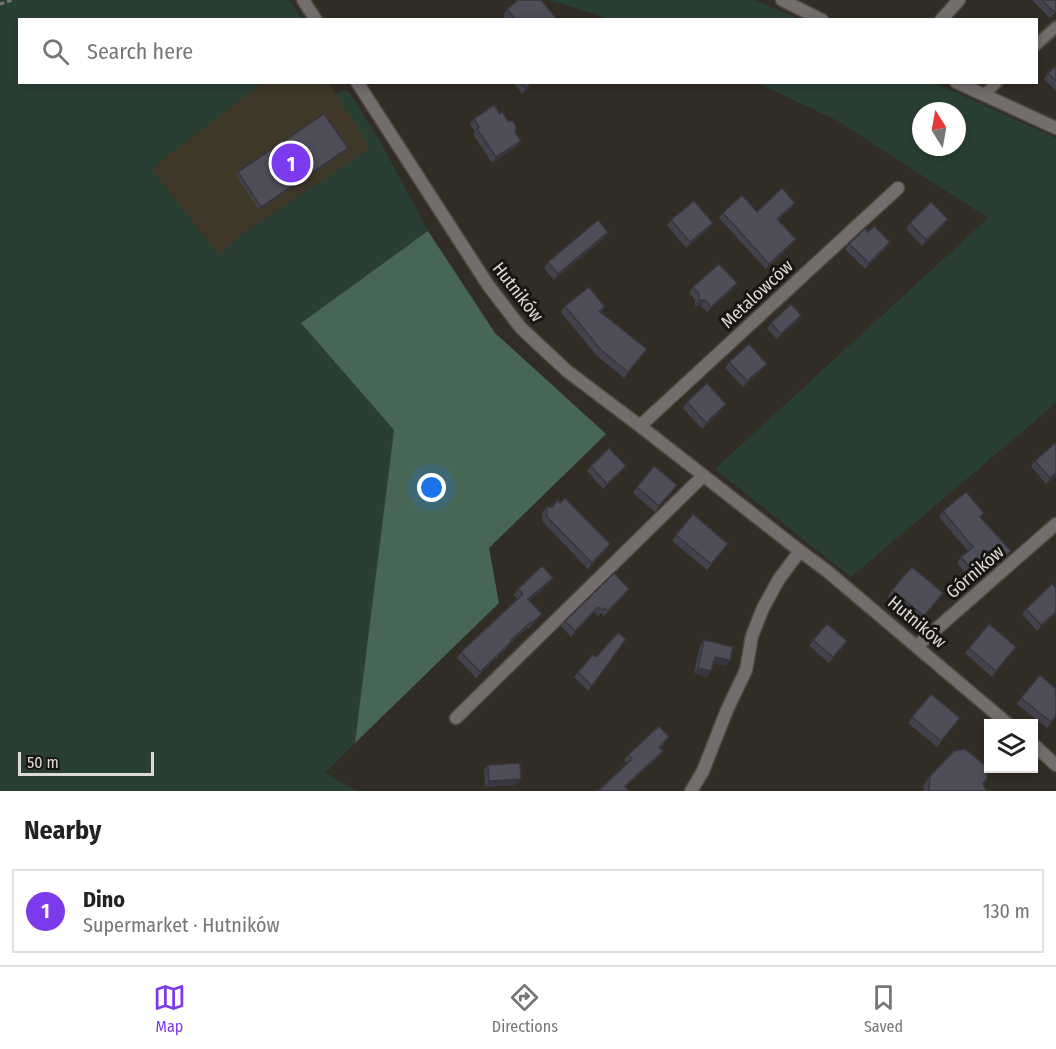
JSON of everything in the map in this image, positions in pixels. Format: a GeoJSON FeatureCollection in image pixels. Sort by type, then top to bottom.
{"type":"FeatureCollection","features":[{"type":"Feature","properties":{"kind":"street"},"geometry":{"type":"LineString","coordinates":[[303,0],[315,18]]}},
{"type":"Feature","properties":{"kind":"street"},"geometry":{"type":"LineString","coordinates":[[782,0],[818,18]]}},
{"type":"Feature","properties":{"kind":"street"},"geometry":{"type":"LineString","coordinates":[[943,18],[959,0]]}},
{"type":"Feature","properties":{"kind":"street","name":"Hutników"},"geometry":{"type":"LineString","coordinates":[[358,84],[488,285],[521,328],[567,371],[827,571],[1003,719]]}},
{"type":"Feature","properties":{"kind":"street"},"geometry":{"type":"LineString","coordinates":[[960,84],[1056,128]]}},
{"type":"Feature","properties":{"kind":"street","name":"Metalowców"},"geometry":{"type":"LineString","coordinates":[[640,426],[898,188]]}},
{"type":"Feature","properties":{"kind":"street"},"geometry":{"type":"LineString","coordinates":[[456,718],[703,476]]}},
{"type":"Feature","properties":{"kind":"street","name":"Górników"},"geometry":{"type":"LineString","coordinates":[[917,646],[1056,524]]}},
{"type":"Feature","properties":{"kind":"street"},"geometry":{"type":"LineString","coordinates":[[691,791],[703,771],[746,669],[752,636],[763,608],[779,579],[800,551]]}},
{"type":"Feature","properties":{"kind":"street"},"geometry":{"type":"LineString","coordinates":[[1038,749],[1056,765]]}},
{"type":"Feature","properties":{"kind":"lane"},"geometry":{"type":"LineString","coordinates":[[1038,43],[1056,27]]}},
{"type":"Feature","properties":{"kind":"lane"},"geometry":{"type":"LineString","coordinates":[[984,95],[995,84]]}},
{"type":"Feature","properties":{"kind":"path"},"geometry":{"type":"LineString","coordinates":[[0,4],[12,0]]}},
{"type":"Feature","properties":{"kind":"shaded area"},"geometry":{"type":"Polygon","coordinates":[[[261,84],[330,84],[371,148],[241,235],[219,255],[151,169],[261,84]]]}},
{"type":"Feature","properties":{"kind":"green space"},"geometry":{"type":"Polygon","coordinates":[[[0,0],[289,0],[301,18],[18,18],[18,84],[261,84],[151,169],[219,255],[241,235],[370,148],[336,94],[345,90],[349,92],[380,141],[428,231],[301,323],[394,430],[355,743],[325,773],[357,791],[0,791],[0,0]]]}},
{"type":"Feature","properties":{"kind":"green space"},"geometry":{"type":"Polygon","coordinates":[[[548,0],[753,0],[798,18],[605,18],[548,0]]]}},
{"type":"Feature","properties":{"kind":"green space"},"geometry":{"type":"Polygon","coordinates":[[[759,84],[937,84],[1056,138],[1056,403],[851,577],[715,469],[988,218],[838,121],[759,84]]]}},
{"type":"Feature","properties":{"kind":"green space"},"geometry":{"type":"Polygon","coordinates":[[[428,231],[495,333],[606,434],[489,548],[499,603],[355,743],[394,430],[301,323],[428,231]]]}},
{"type":"Feature","properties":{"kind":"building"},"geometry":{"type":"Polygon","coordinates":[[[518,0],[541,0],[556,18],[514,18],[507,9],[518,0]]]}},
{"type":"Feature","properties":{"kind":"building"},"geometry":{"type":"Polygon","coordinates":[[[1042,0],[1056,0],[1056,10],[1054,12],[1042,0]]]}},
{"type":"Feature","properties":{"kind":"building"},"geometry":{"type":"Polygon","coordinates":[[[1056,66],[1056,81],[1048,73],[1056,66]]]}},
{"type":"Feature","properties":{"kind":"building"},"geometry":{"type":"Polygon","coordinates":[[[494,105],[508,121],[513,121],[516,127],[515,132],[521,141],[496,157],[477,129],[479,127],[474,119],[494,105]]]}},
{"type":"Feature","properties":{"kind":"building"},"geometry":{"type":"Polygon","coordinates":[[[324,114],[348,148],[261,207],[238,172],[324,114]]]}},
{"type":"Feature","properties":{"kind":"building"},"geometry":{"type":"Polygon","coordinates":[[[782,188],[795,203],[777,219],[796,239],[769,264],[723,213],[742,195],[757,212],[782,188]]]}},
{"type":"Feature","properties":{"kind":"building"},"geometry":{"type":"Polygon","coordinates":[[[694,201],[713,223],[690,242],[671,220],[694,201]]]}},
{"type":"Feature","properties":{"kind":"building"},"geometry":{"type":"Polygon","coordinates":[[[931,202],[948,219],[926,240],[910,223],[931,202]]]}},
{"type":"Feature","properties":{"kind":"building"},"geometry":{"type":"Polygon","coordinates":[[[598,220],[608,232],[558,274],[548,262],[598,220]]]}},
{"type":"Feature","properties":{"kind":"building"},"geometry":{"type":"Polygon","coordinates":[[[874,226],[890,242],[869,263],[849,244],[865,228],[868,232],[874,226]]]}},
{"type":"Feature","properties":{"kind":"building"},"geometry":{"type":"Polygon","coordinates":[[[719,264],[737,283],[711,307],[705,300],[699,300],[699,294],[693,287],[719,264]]]}},
{"type":"Feature","properties":{"kind":"building"},"geometry":{"type":"Polygon","coordinates":[[[589,287],[605,307],[599,311],[647,349],[628,372],[601,350],[565,306],[589,287]]]}},
{"type":"Feature","properties":{"kind":"building"},"geometry":{"type":"Polygon","coordinates":[[[791,304],[801,315],[781,334],[771,323],[791,304]]]}},
{"type":"Feature","properties":{"kind":"building"},"geometry":{"type":"Polygon","coordinates":[[[749,344],[767,364],[747,381],[729,362],[749,344]]]}},
{"type":"Feature","properties":{"kind":"building"},"geometry":{"type":"Polygon","coordinates":[[[707,383],[726,404],[706,423],[687,402],[707,383]]]}},
{"type":"Feature","properties":{"kind":"building"},"geometry":{"type":"Polygon","coordinates":[[[1056,442],[1056,473],[1050,478],[1035,461],[1056,442]]]}},
{"type":"Feature","properties":{"kind":"building"},"geometry":{"type":"Polygon","coordinates":[[[609,448],[626,466],[607,484],[591,466],[609,448]]]}},
{"type":"Feature","properties":{"kind":"building"},"geometry":{"type":"Polygon","coordinates":[[[654,466],[677,485],[659,506],[637,487],[654,466]]]}},
{"type":"Feature","properties":{"kind":"building"},"geometry":{"type":"Polygon","coordinates":[[[966,492],[984,513],[980,517],[1011,551],[979,578],[961,557],[973,547],[943,511],[966,492]]]}},
{"type":"Feature","properties":{"kind":"building"},"geometry":{"type":"Polygon","coordinates":[[[565,498],[610,544],[592,563],[547,517],[546,507],[552,507],[558,500],[560,503],[565,498]]]}},
{"type":"Feature","properties":{"kind":"building"},"geometry":{"type":"Polygon","coordinates":[[[693,514],[728,544],[711,564],[676,535],[693,514]]]}},
{"type":"Feature","properties":{"kind":"building"},"geometry":{"type":"Polygon","coordinates":[[[542,566],[553,578],[528,599],[542,614],[511,640],[480,672],[461,652],[523,594],[518,589],[542,566]]]}},
{"type":"Feature","properties":{"kind":"building"},"geometry":{"type":"Polygon","coordinates":[[[912,567],[943,593],[924,616],[892,590],[912,567]]]}},
{"type":"Feature","properties":{"kind":"building"},"geometry":{"type":"Polygon","coordinates":[[[614,573],[629,589],[608,611],[598,607],[575,631],[565,621],[614,573]]]}},
{"type":"Feature","properties":{"kind":"building"},"geometry":{"type":"Polygon","coordinates":[[[1052,584],[1056,588],[1056,612],[1041,625],[1026,609],[1052,584]]]}},
{"type":"Feature","properties":{"kind":"building"},"geometry":{"type":"Polygon","coordinates":[[[827,624],[847,641],[833,657],[813,640],[827,624]]]}},
{"type":"Feature","properties":{"kind":"building"},"geometry":{"type":"Polygon","coordinates":[[[989,624],[1016,647],[996,671],[969,648],[989,624]]]}},
{"type":"Feature","properties":{"kind":"building"},"geometry":{"type":"Polygon","coordinates":[[[618,633],[626,639],[592,686],[578,672],[593,655],[596,657],[618,633]]]}},
{"type":"Feature","properties":{"kind":"building"},"geometry":{"type":"Polygon","coordinates":[[[704,640],[733,647],[730,660],[715,657],[711,671],[698,668],[704,640]]]}},
{"type":"Feature","properties":{"kind":"building"},"geometry":{"type":"Polygon","coordinates":[[[1040,675],[1056,689],[1056,716],[1051,722],[1021,698],[1040,675]]]}},
{"type":"Feature","properties":{"kind":"building"},"geometry":{"type":"Polygon","coordinates":[[[931,694],[960,718],[941,741],[912,717],[931,694]]]}},
{"type":"Feature","properties":{"kind":"building"},"geometry":{"type":"Polygon","coordinates":[[[659,726],[669,737],[659,747],[663,751],[625,786],[629,791],[598,791],[632,759],[628,755],[659,726]]]}},
{"type":"Feature","properties":{"kind":"building"},"geometry":{"type":"Polygon","coordinates":[[[965,749],[984,765],[987,779],[983,783],[986,791],[929,791],[930,776],[954,751],[965,749]]]}},
{"type":"Feature","properties":{"kind":"building"},"geometry":{"type":"Polygon","coordinates":[[[520,763],[521,779],[489,781],[488,765],[520,763]]]}},
{"type":"Feature","properties":{"kind":"place","name":"Dino"},"geometry":{"type":"Point","coordinates":[291,163]}}]}
